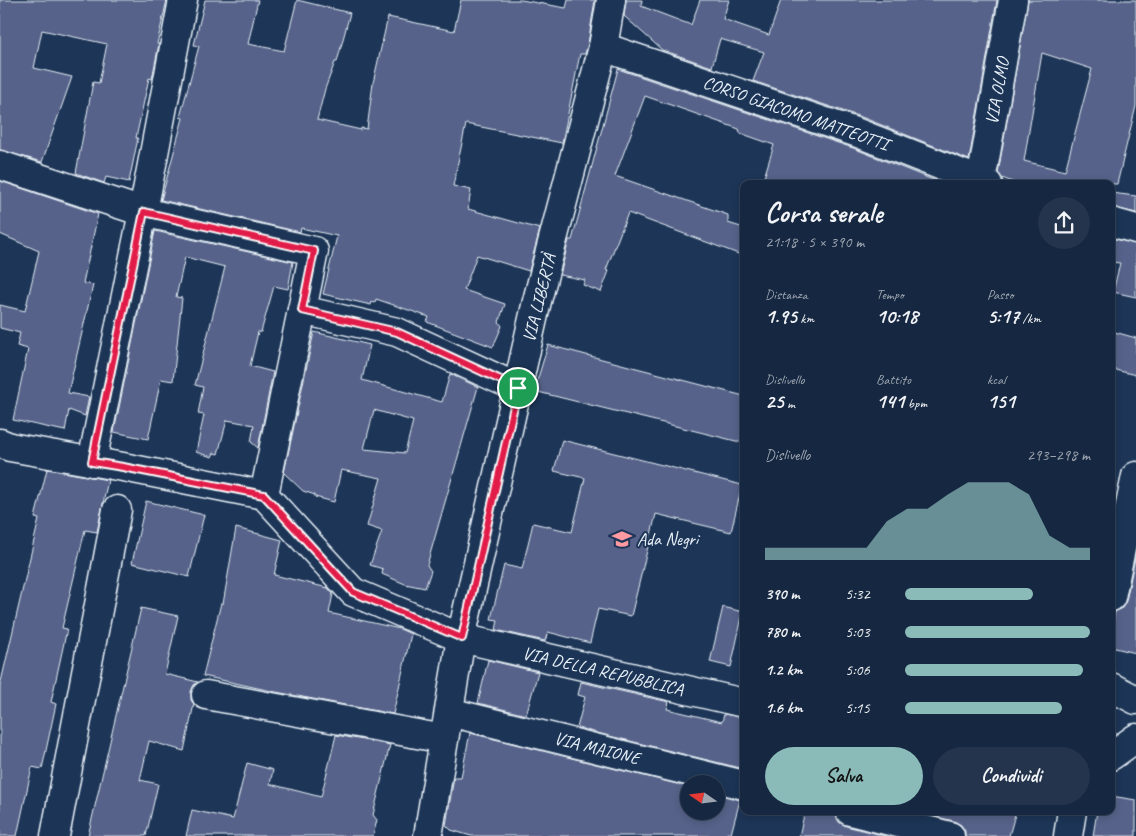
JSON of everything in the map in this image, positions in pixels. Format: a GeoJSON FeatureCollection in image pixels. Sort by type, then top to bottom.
{"type":"FeatureCollection","features":[{"type":"Feature","properties":{"kind":"street"},"geometry":{"type":"LineString","coordinates":[[92,462],[144,212],[183,0]]}},
{"type":"Feature","properties":{"kind":"street","name":"VIA LIBERTÀ"},"geometry":{"type":"LineString","coordinates":[[428,836],[462,638],[537,302],[603,47],[611,0]]}},
{"type":"Feature","properties":{"kind":"street","name":"VIA OLMO"},"geometry":{"type":"LineString","coordinates":[[985,180],[1013,0]]}},
{"type":"Feature","properties":{"kind":"street","name":"CORSO GIACOMO MATTEOTTI"},"geometry":{"type":"LineString","coordinates":[[603,47],[858,132],[978,180]]}},
{"type":"Feature","properties":{"kind":"street"},"geometry":{"type":"LineString","coordinates":[[0,165],[144,212],[314,251],[264,495],[10,447],[0,443]]}},
{"type":"Feature","properties":{"kind":"street"},"geometry":{"type":"LineString","coordinates":[[1115,223],[1136,228]]}},
{"type":"Feature","properties":{"kind":"street"},"geometry":{"type":"LineString","coordinates":[[302,310],[397,332],[518,388]]}},
{"type":"Feature","properties":{"kind":"street"},"geometry":{"type":"LineString","coordinates":[[1115,578],[1136,476]]}},
{"type":"Feature","properties":{"kind":"street","name":"VIA DELLA REPUBBLICA"},"geometry":{"type":"LineString","coordinates":[[264,495],[353,592],[462,638],[740,702]]}},
{"type":"Feature","properties":{"kind":"street"},"geometry":{"type":"LineString","coordinates":[[55,836],[117,510]]}},
{"type":"Feature","properties":{"kind":"street"},"geometry":{"type":"LineString","coordinates":[[1115,689],[1136,700]]}},
{"type":"Feature","properties":{"kind":"street"},"geometry":{"type":"LineString","coordinates":[[206,694],[444,739]]}},
{"type":"Feature","properties":{"kind":"street","name":"VIA MAIONE"},"geometry":{"type":"LineString","coordinates":[[449,712],[740,784]]}},
{"type":"Feature","properties":{"kind":"street"},"geometry":{"type":"LineString","coordinates":[[1115,753],[1136,738]]}},
{"type":"Feature","properties":{"kind":"street"},"geometry":{"type":"LineString","coordinates":[[866,815],[950,836]]}},
{"type":"Feature","properties":{"kind":"street"},"geometry":{"type":"LineString","coordinates":[[1068,836],[1071,815]]}},
{"type":"Feature","properties":{"kind":"building"},"geometry":{"type":"Polygon","coordinates":[[[0,0],[167,0],[157,44],[159,44],[152,79],[149,78],[136,138],[138,138],[129,182],[106,177],[104,183],[76,173],[93,82],[99,83],[107,44],[42,30],[34,68],[72,77],[42,162],[0,150],[0,0]]]}},
{"type":"Feature","properties":{"kind":"building"},"geometry":{"type":"Polygon","coordinates":[[[205,0],[258,0],[248,44],[284,51],[297,0],[350,13],[337,62],[335,62],[325,89],[317,120],[361,130],[361,128],[367,129],[373,83],[388,17],[454,31],[461,0],[521,0],[566,8],[568,0],[595,0],[588,44],[585,54],[580,54],[562,143],[466,124],[453,186],[471,190],[468,209],[540,229],[529,271],[477,255],[464,290],[505,304],[499,322],[502,326],[493,347],[427,322],[429,317],[376,299],[375,303],[372,302],[371,305],[323,294],[337,236],[301,228],[300,232],[161,200],[183,118],[180,117],[199,46],[194,45],[205,0]]]}},
{"type":"Feature","properties":{"kind":"building"},"geometry":{"type":"Polygon","coordinates":[[[626,0],[642,0],[641,6],[691,25],[700,0],[729,0],[723,19],[769,35],[781,0],[997,0],[969,160],[864,118],[753,81],[764,52],[720,39],[712,67],[662,50],[624,16],[626,0]]]}},
{"type":"Feature","properties":{"kind":"building"},"geometry":{"type":"Polygon","coordinates":[[[1028,0],[1136,0],[1136,106],[1117,184],[1115,184],[1115,180],[1007,180],[1002,178],[998,173],[1028,0]],[[1042,53],[1024,161],[1065,171],[1092,69],[1042,53]]]}},
{"type":"Feature","properties":{"kind":"building"},"geometry":{"type":"Polygon","coordinates":[[[618,69],[853,148],[933,180],[763,180],[774,145],[740,133],[739,129],[645,96],[615,176],[728,215],[728,223],[740,227],[740,255],[628,213],[606,270],[609,271],[601,292],[583,285],[585,280],[560,275],[569,240],[572,240],[618,69]]]}},
{"type":"Feature","properties":{"kind":"building"},"geometry":{"type":"Polygon","coordinates":[[[0,181],[98,214],[83,283],[93,285],[68,393],[89,397],[85,416],[69,410],[65,431],[13,420],[28,349],[17,346],[20,333],[0,328],[0,305],[25,311],[39,251],[0,234],[0,181]]]}},
{"type":"Feature","properties":{"kind":"building"},"geometry":{"type":"Polygon","coordinates":[[[1115,193],[1136,196],[1136,213],[1115,208],[1115,193]]]}},
{"type":"Feature","properties":{"kind":"building"},"geometry":{"type":"Polygon","coordinates":[[[155,231],[293,262],[288,289],[274,286],[261,332],[258,332],[250,366],[273,372],[258,448],[251,442],[254,425],[227,420],[218,454],[214,453],[212,457],[196,452],[204,415],[198,414],[203,387],[195,385],[225,267],[185,257],[176,297],[182,298],[173,381],[161,379],[148,439],[114,432],[155,231]]]}},
{"type":"Feature","properties":{"kind":"building"},"geometry":{"type":"Polygon","coordinates":[[[1115,239],[1136,244],[1136,297],[1115,292],[1120,263],[1115,262],[1115,239]]]}},
{"type":"Feature","properties":{"kind":"building"},"geometry":{"type":"Polygon","coordinates":[[[314,332],[370,345],[362,380],[442,402],[450,374],[478,387],[427,565],[431,571],[425,588],[405,584],[382,574],[383,569],[370,565],[382,531],[367,526],[381,478],[341,470],[334,502],[315,497],[315,495],[303,491],[284,473],[314,332]],[[374,410],[364,449],[405,453],[413,421],[374,410]]]}},
{"type":"Feature","properties":{"kind":"building"},"geometry":{"type":"Polygon","coordinates":[[[1115,332],[1136,338],[1136,375],[1115,370],[1115,332]]]}},
{"type":"Feature","properties":{"kind":"building"},"geometry":{"type":"Polygon","coordinates":[[[548,345],[740,395],[740,442],[534,391],[548,345]]]}},
{"type":"Feature","properties":{"kind":"building"},"geometry":{"type":"Polygon","coordinates":[[[562,440],[740,484],[740,494],[731,532],[656,514],[631,616],[598,609],[590,643],[548,632],[545,641],[496,630],[498,620],[491,619],[504,565],[522,569],[533,523],[572,532],[585,478],[554,471],[562,440]]]}},
{"type":"Feature","properties":{"kind":"building"},"geometry":{"type":"Polygon","coordinates":[[[47,469],[108,480],[97,532],[85,530],[62,628],[67,629],[51,702],[56,704],[42,769],[32,767],[17,836],[0,836],[0,686],[39,519],[35,518],[47,469]]]}},
{"type":"Feature","properties":{"kind":"building"},"geometry":{"type":"Polygon","coordinates":[[[146,501],[204,515],[189,577],[132,563],[146,501]]]}},
{"type":"Feature","properties":{"kind":"building"},"geometry":{"type":"Polygon","coordinates":[[[236,528],[282,540],[274,575],[328,588],[333,594],[329,613],[400,629],[411,634],[393,714],[203,676],[221,603],[223,604],[236,528]]]}},
{"type":"Feature","properties":{"kind":"building"},"geometry":{"type":"Polygon","coordinates":[[[1136,553],[1136,653],[1115,648],[1115,612],[1122,608],[1126,601],[1136,553]]]}},
{"type":"Feature","properties":{"kind":"building"},"geometry":{"type":"Polygon","coordinates":[[[723,607],[740,611],[740,626],[731,667],[710,662],[723,607]]]}},
{"type":"Feature","properties":{"kind":"building"},"geometry":{"type":"Polygon","coordinates":[[[141,608],[178,616],[165,674],[198,682],[194,685],[191,692],[191,700],[194,704],[184,751],[149,741],[140,780],[158,784],[146,836],[88,836],[141,608]]]}},
{"type":"Feature","properties":{"kind":"building"},"geometry":{"type":"Polygon","coordinates":[[[488,660],[538,672],[526,715],[478,703],[488,660]]]}},
{"type":"Feature","properties":{"kind":"building"},"geometry":{"type":"Polygon","coordinates":[[[581,682],[669,702],[667,709],[722,722],[724,714],[740,717],[740,768],[577,728],[585,697],[578,695],[581,682]]]}},
{"type":"Feature","properties":{"kind":"building"},"geometry":{"type":"Polygon","coordinates":[[[470,733],[680,785],[680,820],[725,820],[725,796],[740,800],[731,834],[727,833],[727,836],[471,836],[451,830],[446,825],[454,777],[461,777],[470,733]]]}},
{"type":"Feature","properties":{"kind":"building"},"geometry":{"type":"Polygon","coordinates":[[[336,735],[390,745],[373,815],[377,820],[373,836],[186,836],[192,810],[233,819],[247,763],[273,770],[270,784],[321,797],[336,735]]]}},
{"type":"Feature","properties":{"kind":"building"},"geometry":{"type":"Polygon","coordinates":[[[1115,797],[1136,800],[1136,836],[1093,836],[1096,815],[1115,815],[1115,797]]]}},
{"type":"Feature","properties":{"kind":"building"},"geometry":{"type":"Polygon","coordinates":[[[804,815],[836,815],[839,822],[846,826],[886,836],[799,836],[804,815]]]}},
{"type":"Feature","properties":{"kind":"building"},"geometry":{"type":"Polygon","coordinates":[[[929,815],[1015,815],[1009,836],[965,836],[965,831],[961,825],[954,821],[929,815]]]}},
{"type":"Feature","properties":{"kind":"place","name":"Ada Negri"},"geometry":{"type":"Point","coordinates":[622,539]}},
{"type":"Feature","properties":{"kind":"route"},"geometry":{"type":"LineString","coordinates":[[144,212],[314,251],[302,310],[397,332],[518,388],[462,638],[353,592],[264,495],[92,462],[144,212]]}}]}
